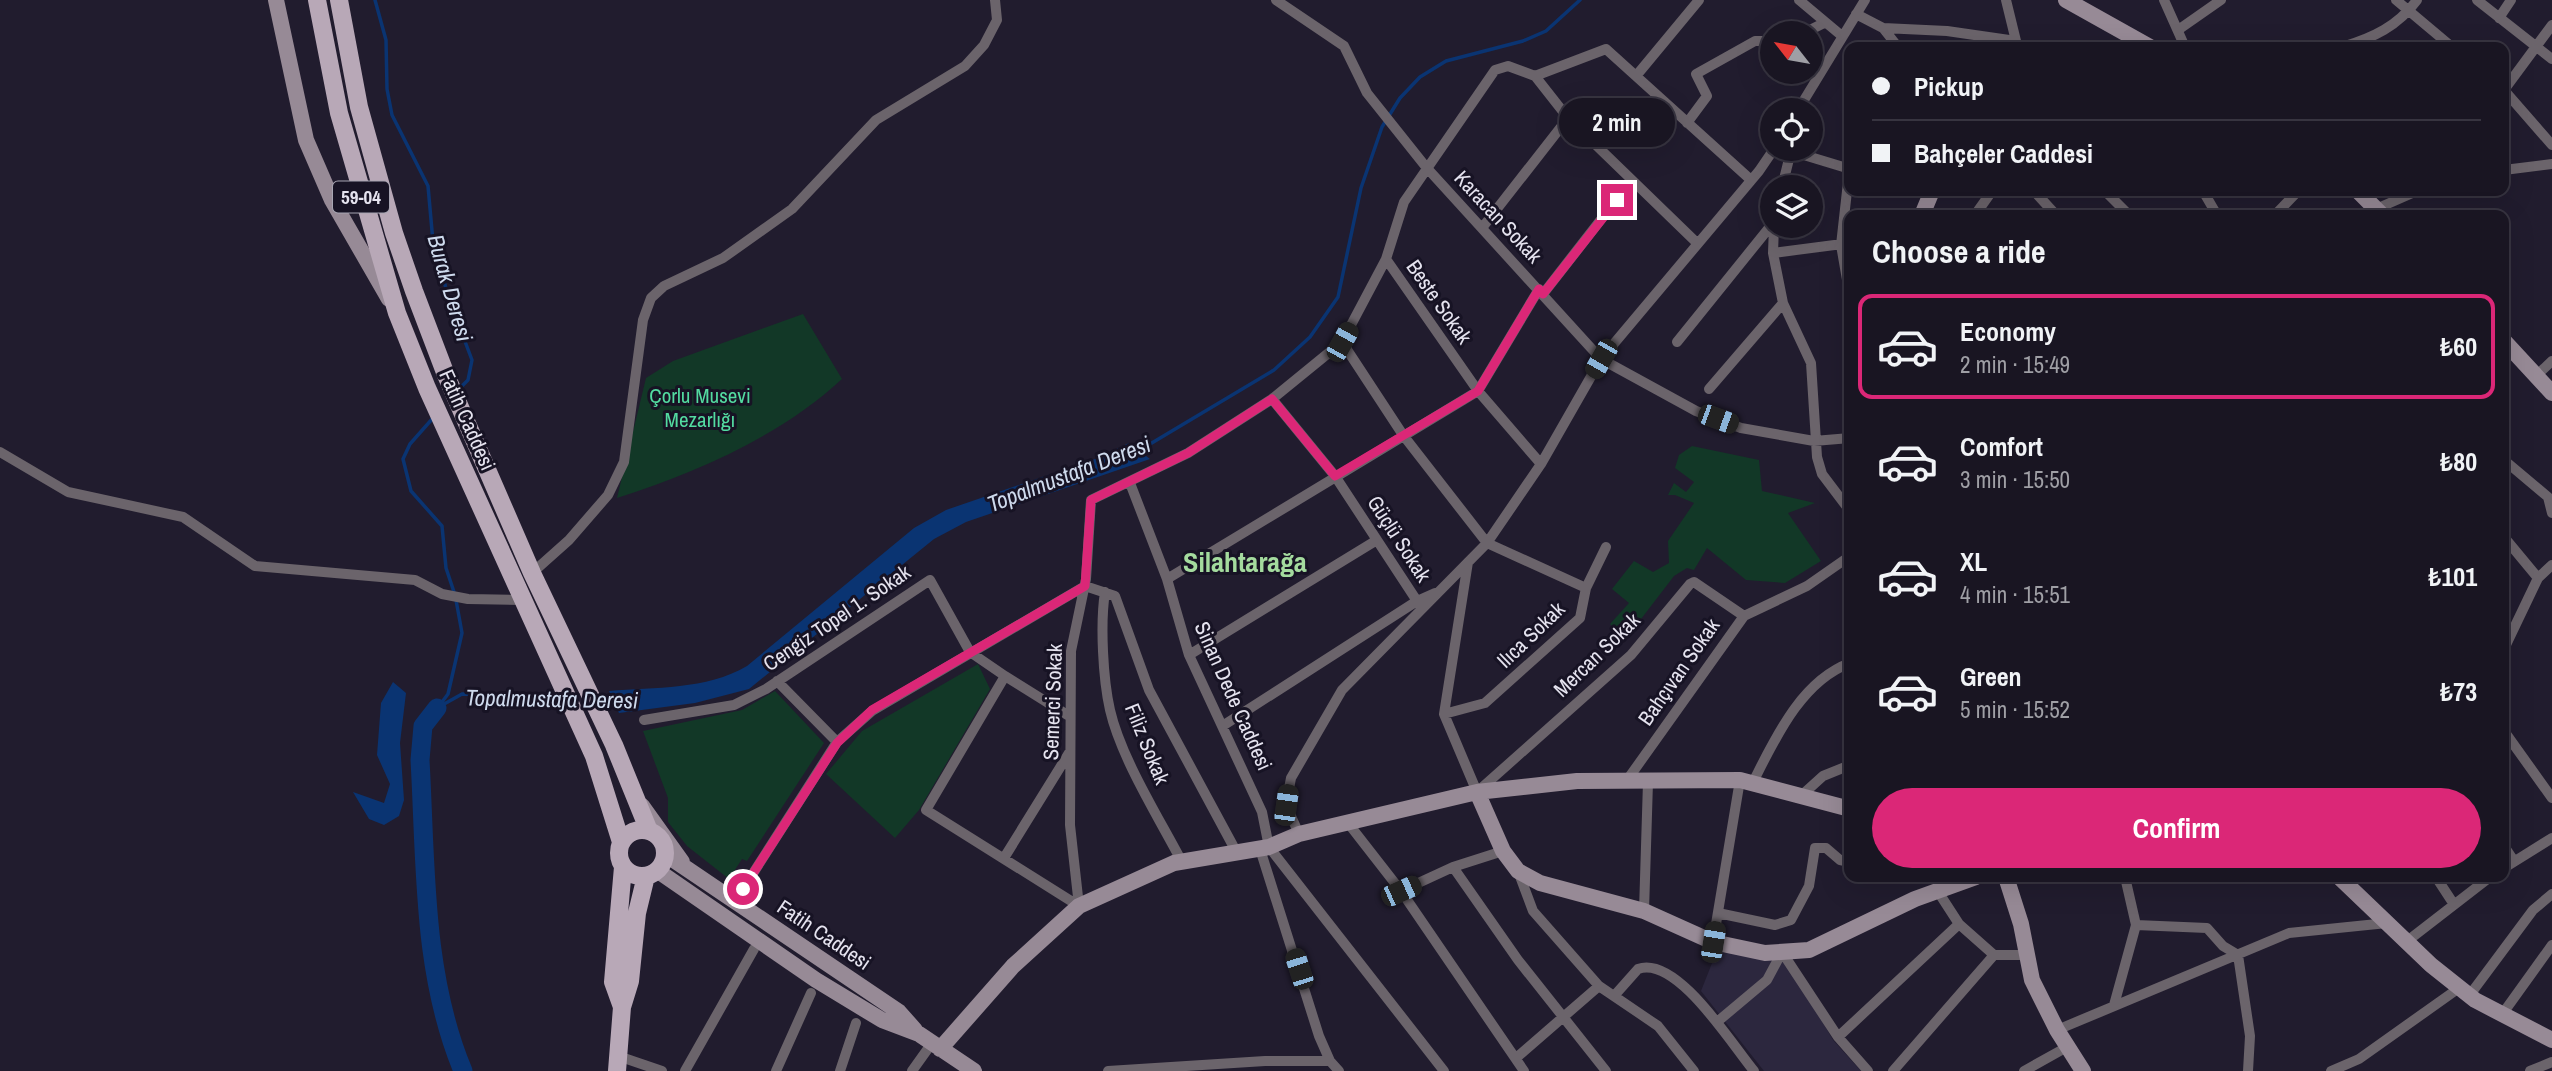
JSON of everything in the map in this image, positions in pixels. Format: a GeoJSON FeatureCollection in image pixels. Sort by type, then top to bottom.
{"type":"FeatureCollection","features":[{"type":"Feature","properties":{"kind":"main road"},"geometry":{"type":"LineString","coordinates":[[276,0],[306,140],[362,256],[397,313]]}},
{"type":"Feature","properties":{"kind":"main road","name":"Fatih Caddesi"},"geometry":{"type":"LineString","coordinates":[[317,0],[339,113],[397,313],[427,388],[594,756],[621,842]]}},
{"type":"Feature","properties":{"kind":"main road","name":"Fatih Caddesi"},"geometry":{"type":"LineString","coordinates":[[339,0],[359,107],[394,233],[446,375],[532,573],[614,745],[649,831]]}},
{"type":"Feature","properties":{"kind":"main road"},"geometry":{"type":"LineString","coordinates":[[2066,0],[2141,42]]}},
{"type":"Feature","properties":{"kind":"main road"},"geometry":{"type":"LineString","coordinates":[[2363,196],[2377,210]]}},
{"type":"Feature","properties":{"kind":"main road"},"geometry":{"type":"LineString","coordinates":[[2509,346],[2552,393]]}},
{"type":"Feature","properties":{"kind":"main road"},"geometry":{"type":"LineString","coordinates":[[930,1042],[1079,906],[1182,862],[1264,848],[1299,834],[1477,792],[1577,781],[1747,781],[1844,807]]}},
{"type":"Feature","properties":{"kind":"main road"},"geometry":{"type":"LineString","coordinates":[[1477,792],[1503,851],[1518,871],[1540,883],[1644,911],[1713,942],[1765,953],[1809,950],[1937,890],[1961,882]]}},
{"type":"Feature","properties":{"kind":"main road"},"geometry":{"type":"LineString","coordinates":[[640,804],[688,870]]}},
{"type":"Feature","properties":{"kind":"main road"},"geometry":{"type":"LineString","coordinates":[[617,1064],[622,1007],[630,981],[637,913],[663,843],[649,831],[637,830],[621,842],[618,852],[623,867],[613,982],[622,1007]]}},
{"type":"Feature","properties":{"kind":"main road"},"geometry":{"type":"LineString","coordinates":[[623,867],[635,875],[656,867]]}},
{"type":"Feature","properties":{"kind":"main road","name":"Fatih Caddesi"},"geometry":{"type":"LineString","coordinates":[[656,867],[688,870],[899,1012],[930,1042],[970,1070]]}},
{"type":"Feature","properties":{"kind":"main road","name":"Fatih Caddesi"},"geometry":{"type":"LineString","coordinates":[[656,867],[732,922],[882,1020],[930,1042]]}},
{"type":"Feature","properties":{"kind":"main road"},"geometry":{"type":"LineString","coordinates":[[2007,882],[2032,980],[2057,1030],[2083,1071]]}},
{"type":"Feature","properties":{"kind":"main road"},"geometry":{"type":"LineString","coordinates":[[2344,882],[2406,942],[2464,992],[2501,1016],[2552,1040]]}},
{"type":"Feature","properties":{"kind":"street"},"geometry":{"type":"LineString","coordinates":[[532,573],[569,540],[608,495],[624,462],[643,320],[651,298],[664,286],[723,258],[792,209],[876,120],[965,66],[984,45],[997,20],[995,0]]}},
{"type":"Feature","properties":{"kind":"street","name":"Karacan Sokak"},"geometry":{"type":"LineString","coordinates":[[1276,0],[1344,46],[1378,108],[1400,131],[1426,167],[1601,359],[1696,411],[1741,428],[1814,441],[1844,438]]}},
{"type":"Feature","properties":{"kind":"street"},"geometry":{"type":"LineString","coordinates":[[1636,76],[1699,0]]}},
{"type":"Feature","properties":{"kind":"street"},"geometry":{"type":"LineString","coordinates":[[1799,0],[1822,21]]}},
{"type":"Feature","properties":{"kind":"street"},"geometry":{"type":"LineString","coordinates":[[1805,98],[1865,0]]}},
{"type":"Feature","properties":{"kind":"street"},"geometry":{"type":"LineString","coordinates":[[2006,0],[2016,42]]}},
{"type":"Feature","properties":{"kind":"street"},"geometry":{"type":"LineString","coordinates":[[2164,0],[2183,42]]}},
{"type":"Feature","properties":{"kind":"street"},"geometry":{"type":"LineString","coordinates":[[2178,30],[2221,0]]}},
{"type":"Feature","properties":{"kind":"street"},"geometry":{"type":"LineString","coordinates":[[2396,0],[2446,42]]}},
{"type":"Feature","properties":{"kind":"street"},"geometry":{"type":"LineString","coordinates":[[2357,42],[2384,32],[2409,12],[2417,0]]}},
{"type":"Feature","properties":{"kind":"street"},"geometry":{"type":"LineString","coordinates":[[2477,0],[2552,59]]}},
{"type":"Feature","properties":{"kind":"street"},"geometry":{"type":"LineString","coordinates":[[2499,18],[2511,0]]}},
{"type":"Feature","properties":{"kind":"street"},"geometry":{"type":"LineString","coordinates":[[1856,14],[1883,28],[1894,42]]}},
{"type":"Feature","properties":{"kind":"street"},"geometry":{"type":"LineString","coordinates":[[1824,23],[1842,36]]}},
{"type":"Feature","properties":{"kind":"street"},"geometry":{"type":"LineString","coordinates":[[2509,83],[2552,25]]}},
{"type":"Feature","properties":{"kind":"street"},"geometry":{"type":"LineString","coordinates":[[1883,28],[1947,31],[2006,42]]}},
{"type":"Feature","properties":{"kind":"street"},"geometry":{"type":"LineString","coordinates":[[1687,123],[1707,96],[1696,74],[1755,41],[1760,41]]}},
{"type":"Feature","properties":{"kind":"street"},"geometry":{"type":"LineString","coordinates":[[1535,76],[1606,49],[1751,180]]}},
{"type":"Feature","properties":{"kind":"street"},"geometry":{"type":"LineString","coordinates":[[1130,483],[1188,453],[1272,399],[1342,342],[1386,259],[1404,202],[1495,71],[1508,66],[1535,76],[1568,118],[1697,243]]}},
{"type":"Feature","properties":{"kind":"street"},"geometry":{"type":"LineString","coordinates":[[2509,96],[2552,145]]}},
{"type":"Feature","properties":{"kind":"street"},"geometry":{"type":"LineString","coordinates":[[1482,228],[1568,118]]}},
{"type":"Feature","properties":{"kind":"street"},"geometry":{"type":"LineString","coordinates":[[1823,160],[1844,166]]}},
{"type":"Feature","properties":{"kind":"street"},"geometry":{"type":"LineString","coordinates":[[1299,834],[1286,805],[1290,778],[1312,736],[1342,690],[1487,543],[1541,464],[1601,359],[1765,161]]}},
{"type":"Feature","properties":{"kind":"street"},"geometry":{"type":"LineString","coordinates":[[2509,169],[2552,164]]}},
{"type":"Feature","properties":{"kind":"street"},"geometry":{"type":"LineString","coordinates":[[1167,579],[1478,391],[1541,292],[1631,181]]}},
{"type":"Feature","properties":{"kind":"street"},"geometry":{"type":"LineString","coordinates":[[2039,196],[2051,210]]}},
{"type":"Feature","properties":{"kind":"street"},"geometry":{"type":"LineString","coordinates":[[2110,196],[2124,210]]}},
{"type":"Feature","properties":{"kind":"street"},"geometry":{"type":"LineString","coordinates":[[2280,210],[2293,196]]}},
{"type":"Feature","properties":{"kind":"street"},"geometry":{"type":"LineString","coordinates":[[2383,210],[2408,196]]}},
{"type":"Feature","properties":{"kind":"street"},"geometry":{"type":"LineString","coordinates":[[1677,342],[1762,238]]}},
{"type":"Feature","properties":{"kind":"street"},"geometry":{"type":"LineString","coordinates":[[1774,238],[1773,253],[1783,303],[1811,363],[1814,441],[1822,474],[1844,503]]}},
{"type":"Feature","properties":{"kind":"street"},"geometry":{"type":"LineString","coordinates":[[1773,253],[1844,244]]}},
{"type":"Feature","properties":{"kind":"street","name":"Beste Sokak"},"geometry":{"type":"LineString","coordinates":[[1386,259],[1478,391],[1541,464]]}},
{"type":"Feature","properties":{"kind":"street"},"geometry":{"type":"LineString","coordinates":[[1709,389],[1783,303]]}},
{"type":"Feature","properties":{"kind":"street"},"geometry":{"type":"LineString","coordinates":[[1342,342],[1403,435],[1487,543],[1586,588]]}},
{"type":"Feature","properties":{"kind":"street"},"geometry":{"type":"LineString","coordinates":[[2536,376],[2552,361]]}},
{"type":"Feature","properties":{"kind":"street","name":"Güçlü Sokak"},"geometry":{"type":"LineString","coordinates":[[1272,399],[1335,476],[1417,601]]}},
{"type":"Feature","properties":{"kind":"street"},"geometry":{"type":"LineString","coordinates":[[0,452],[68,492],[183,517],[256,566],[415,580],[442,594],[468,599],[523,600]]}},
{"type":"Feature","properties":{"kind":"street"},"geometry":{"type":"LineString","coordinates":[[2509,464],[2548,497],[2552,513]]}},
{"type":"Feature","properties":{"kind":"street","name":"Semerci Sokak"},"geometry":{"type":"LineString","coordinates":[[1079,906],[1070,825],[1071,651],[1085,586],[1091,500],[1130,483]]}},
{"type":"Feature","properties":{"kind":"street","name":"Sinan Dede Caddesi"},"geometry":{"type":"LineString","coordinates":[[1130,483],[1167,579],[1189,655],[1224,725],[1262,812],[1264,848],[1319,1036],[1330,1061],[1339,1071]]}},
{"type":"Feature","properties":{"kind":"street"},"geometry":{"type":"LineString","coordinates":[[1189,655],[1377,540]]}},
{"type":"Feature","properties":{"kind":"street"},"geometry":{"type":"LineString","coordinates":[[2509,543],[2538,578]]}},
{"type":"Feature","properties":{"kind":"street","name":"Ilıca Sokak"},"geometry":{"type":"LineString","coordinates":[[1444,714],[1485,702],[1532,664],[1580,618],[1586,588],[1606,547]]}},
{"type":"Feature","properties":{"kind":"street","name":"Bahçıvan Sokak"},"geometry":{"type":"LineString","coordinates":[[1625,783],[1744,616],[1807,586],[1844,560]]}},
{"type":"Feature","properties":{"kind":"street"},"geometry":{"type":"LineString","coordinates":[[1468,562],[1444,714],[1477,792]]}},
{"type":"Feature","properties":{"kind":"street"},"geometry":{"type":"LineString","coordinates":[[2509,632],[2538,578],[2552,565]]}},
{"type":"Feature","properties":{"kind":"street","name":"Cengiz Topel 1. Sokak"},"geometry":{"type":"LineString","coordinates":[[644,720],[734,705],[777,681],[930,580],[970,652],[1069,716]]}},
{"type":"Feature","properties":{"kind":"street","name":"Mercan Sokak"},"geometry":{"type":"LineString","coordinates":[[1477,792],[1631,655],[1690,584],[1694,582],[1744,616]]}},
{"type":"Feature","properties":{"kind":"street"},"geometry":{"type":"LineString","coordinates":[[743,889],[837,743],[872,710],[1085,586],[1115,596],[1149,690],[1237,853]]}},
{"type":"Feature","properties":{"kind":"street"},"geometry":{"type":"LineString","coordinates":[[1224,725],[1417,601],[1442,590]]}},
{"type":"Feature","properties":{"kind":"street","name":"Filiz Sokak"},"geometry":{"type":"LineString","coordinates":[[1105,592],[1105,659],[1110,711],[1140,782],[1182,862]]}},
{"type":"Feature","properties":{"kind":"street"},"geometry":{"type":"LineString","coordinates":[[1713,942],[1747,781],[1802,699],[1824,676],[1844,666]]}},
{"type":"Feature","properties":{"kind":"street"},"geometry":{"type":"LineString","coordinates":[[1005,676],[926,810],[1079,906]]}},
{"type":"Feature","properties":{"kind":"street"},"geometry":{"type":"LineString","coordinates":[[777,681],[837,743]]}},
{"type":"Feature","properties":{"kind":"street"},"geometry":{"type":"LineString","coordinates":[[2509,738],[2552,798]]}},
{"type":"Feature","properties":{"kind":"street"},"geometry":{"type":"LineString","coordinates":[[1004,858],[1070,752]]}},
{"type":"Feature","properties":{"kind":"street"},"geometry":{"type":"LineString","coordinates":[[1802,794],[1823,776],[1844,767]]}},
{"type":"Feature","properties":{"kind":"street"},"geometry":{"type":"LineString","coordinates":[[1644,911],[1648,782]]}},
{"type":"Feature","properties":{"kind":"street"},"geometry":{"type":"LineString","coordinates":[[1348,823],[1401,891],[1524,1071]]}},
{"type":"Feature","properties":{"kind":"street"},"geometry":{"type":"LineString","coordinates":[[2509,864],[2552,838]]}},
{"type":"Feature","properties":{"kind":"street"},"geometry":{"type":"LineString","coordinates":[[1264,848],[1444,1071]]}},
{"type":"Feature","properties":{"kind":"street"},"geometry":{"type":"LineString","coordinates":[[1718,913],[1775,925],[1791,920],[1809,886],[1815,848],[1826,848],[1844,861]]}},
{"type":"Feature","properties":{"kind":"street"},"geometry":{"type":"LineString","coordinates":[[1401,891],[1453,867],[1503,851]]}},
{"type":"Feature","properties":{"kind":"street"},"geometry":{"type":"LineString","coordinates":[[1453,867],[1562,1017],[1606,1071]]}},
{"type":"Feature","properties":{"kind":"street"},"geometry":{"type":"LineString","coordinates":[[1518,871],[1533,911],[1600,986],[1658,1027],[1694,1071]]}},
{"type":"Feature","properties":{"kind":"street"},"geometry":{"type":"LineString","coordinates":[[2114,1005],[2136,925],[2126,882]]}},
{"type":"Feature","properties":{"kind":"street"},"geometry":{"type":"LineString","coordinates":[[2439,882],[2453,903]]}},
{"type":"Feature","properties":{"kind":"street"},"geometry":{"type":"LineString","coordinates":[[2406,942],[2478,882]]}},
{"type":"Feature","properties":{"kind":"street"},"geometry":{"type":"LineString","coordinates":[[1937,890],[1959,924],[1994,955],[2027,955]]}},
{"type":"Feature","properties":{"kind":"street"},"geometry":{"type":"LineString","coordinates":[[2331,1071],[2359,1059],[2464,992],[2533,910],[2552,894]]}},
{"type":"Feature","properties":{"kind":"street"},"geometry":{"type":"LineString","coordinates":[[2057,1030],[2289,933],[2387,923]]}},
{"type":"Feature","properties":{"kind":"street"},"geometry":{"type":"LineString","coordinates":[[1838,1037],[1959,924]]}},
{"type":"Feature","properties":{"kind":"street"},"geometry":{"type":"LineString","coordinates":[[2136,925],[2207,928],[2223,946],[2238,955]]}},
{"type":"Feature","properties":{"kind":"street"},"geometry":{"type":"LineString","coordinates":[[2501,1016],[2552,944]]}},
{"type":"Feature","properties":{"kind":"street"},"geometry":{"type":"LineString","coordinates":[[685,1071],[754,949]]}},
{"type":"Feature","properties":{"kind":"street"},"geometry":{"type":"LineString","coordinates":[[1717,1022],[1767,980],[1782,952],[1838,1037],[1868,1071]]}},
{"type":"Feature","properties":{"kind":"street"},"geometry":{"type":"LineString","coordinates":[[1893,1071],[1994,955]]}},
{"type":"Feature","properties":{"kind":"street"},"geometry":{"type":"LineString","coordinates":[[2238,955],[2250,1036],[2248,1071]]}},
{"type":"Feature","properties":{"kind":"street"},"geometry":{"type":"LineString","coordinates":[[1614,996],[1638,969],[1654,968],[1696,994],[1754,1071]]}},
{"type":"Feature","properties":{"kind":"street"},"geometry":{"type":"LineString","coordinates":[[1516,1058],[1600,986]]}},
{"type":"Feature","properties":{"kind":"street"},"geometry":{"type":"LineString","coordinates":[[776,1071],[811,993]]}},
{"type":"Feature","properties":{"kind":"street"},"geometry":{"type":"LineString","coordinates":[[840,1071],[856,1023]]}},
{"type":"Feature","properties":{"kind":"street"},"geometry":{"type":"LineString","coordinates":[[912,1071],[930,1042]]}},
{"type":"Feature","properties":{"kind":"street"},"geometry":{"type":"LineString","coordinates":[[2024,1071],[2067,1047]]}},
{"type":"Feature","properties":{"kind":"street"},"geometry":{"type":"LineString","coordinates":[[1108,1071],[1265,1061],[1330,1061]]}},
{"type":"Feature","properties":{"kind":"street"},"geometry":{"type":"LineString","coordinates":[[2530,1071],[2552,1062]]}},
{"type":"Feature","properties":{"kind":"street"},"geometry":{"type":"LineString","coordinates":[[617,1064],[662,1071]]}},
{"type":"Feature","properties":{"kind":"shaded area"},"geometry":{"type":"Polygon","coordinates":[[[1718,948],[1782,952],[1833,1040],[1861,1071],[1764,1071],[1701,991],[1718,948]]]}},
{"type":"Feature","properties":{"kind":"green space","name":"Çorlu Musevi Mezarlığı"},"geometry":{"type":"Polygon","coordinates":[[[803,314],[842,379],[792,418],[765,435],[676,477],[617,498],[646,378],[673,361],[803,314]]]}},
{"type":"Feature","properties":{"kind":"green space"},"geometry":{"type":"Polygon","coordinates":[[[1692,446],[1759,460],[1762,491],[1815,503],[1788,513],[1821,561],[1785,583],[1746,580],[1707,548],[1694,570],[1687,568],[1674,576],[1625,640],[1610,624],[1629,603],[1612,589],[1634,561],[1653,572],[1669,563],[1668,541],[1694,503],[1668,495],[1674,483],[1686,492],[1694,482],[1675,468],[1679,455],[1692,446]]]}},
{"type":"Feature","properties":{"kind":"green space"},"geometry":{"type":"Polygon","coordinates":[[[978,664],[990,689],[919,810],[895,838],[826,774],[862,731],[978,664]]]}},
{"type":"Feature","properties":{"kind":"green space"},"geometry":{"type":"Polygon","coordinates":[[[775,691],[824,743],[747,861],[742,859],[729,879],[687,846],[668,822],[668,798],[643,731],[742,710],[775,691]]]}},
{"type":"Feature","properties":{"kind":"water"},"geometry":{"type":"Polygon","coordinates":[[[1129,443],[1150,459],[966,522],[934,539],[749,689],[695,703],[619,713],[609,691],[697,683],[731,674],[747,666],[914,528],[946,510],[1098,458],[1129,443]]]}},
{"type":"Feature","properties":{"kind":"water"},"geometry":{"type":"Polygon","coordinates":[[[393,682],[406,693],[400,743],[404,800],[399,816],[384,825],[369,819],[353,792],[384,803],[390,784],[377,755],[381,703],[393,682]]]}},
{"type":"Feature","properties":{"kind":"waterway","name":"Burak Deresi"},"geometry":{"type":"LineString","coordinates":[[375,0],[386,40],[387,89],[392,115],[428,186],[433,242],[449,299],[472,360],[468,380],[459,389]]}},
{"type":"Feature","properties":{"kind":"waterway","name":"Topalmustafa Deresi"},"geometry":{"type":"LineString","coordinates":[[1135,453],[1274,370],[1310,337],[1338,297],[1361,188],[1382,127],[1400,98],[1420,77],[1446,61],[1523,41],[1546,31],[1580,0]]}},
{"type":"Feature","properties":{"kind":"waterway","name":"Burak Deresi"},"geometry":{"type":"LineString","coordinates":[[433,418],[410,444],[403,459],[411,491],[442,526],[446,568],[454,592]]}},
{"type":"Feature","properties":{"kind":"waterway","name":"Burak Deresi"},"geometry":{"type":"LineString","coordinates":[[439,706],[448,694],[462,633],[456,600]]}},
{"type":"Feature","properties":{"kind":"waterway","name":"Topalmustafa Deresi"},"geometry":{"type":"LineString","coordinates":[[437,708],[462,694],[560,698]]}},
{"type":"Feature","properties":{"kind":"waterway","name":"Topalmustafa Deresi"},"geometry":{"type":"LineString","coordinates":[[599,700],[616,701]]}},
{"type":"Feature","properties":{"kind":"waterway"},"geometry":{"type":"LineString","coordinates":[[437,708],[423,726],[420,760],[425,878],[440,996],[463,1071]]}},
{"type":"Feature","properties":{"kind":"district","name":"Silahtarağa"},"geometry":{"type":"Point","coordinates":[1245,562]}},
{"type":"Feature","properties":{"kind":"route"},"geometry":{"type":"LineString","coordinates":[[743,889],[837,743],[872,710],[1085,586],[1091,500],[1188,453],[1272,399],[1335,476],[1478,391],[1539,289],[1543,294],[1617,200]]}}]}
